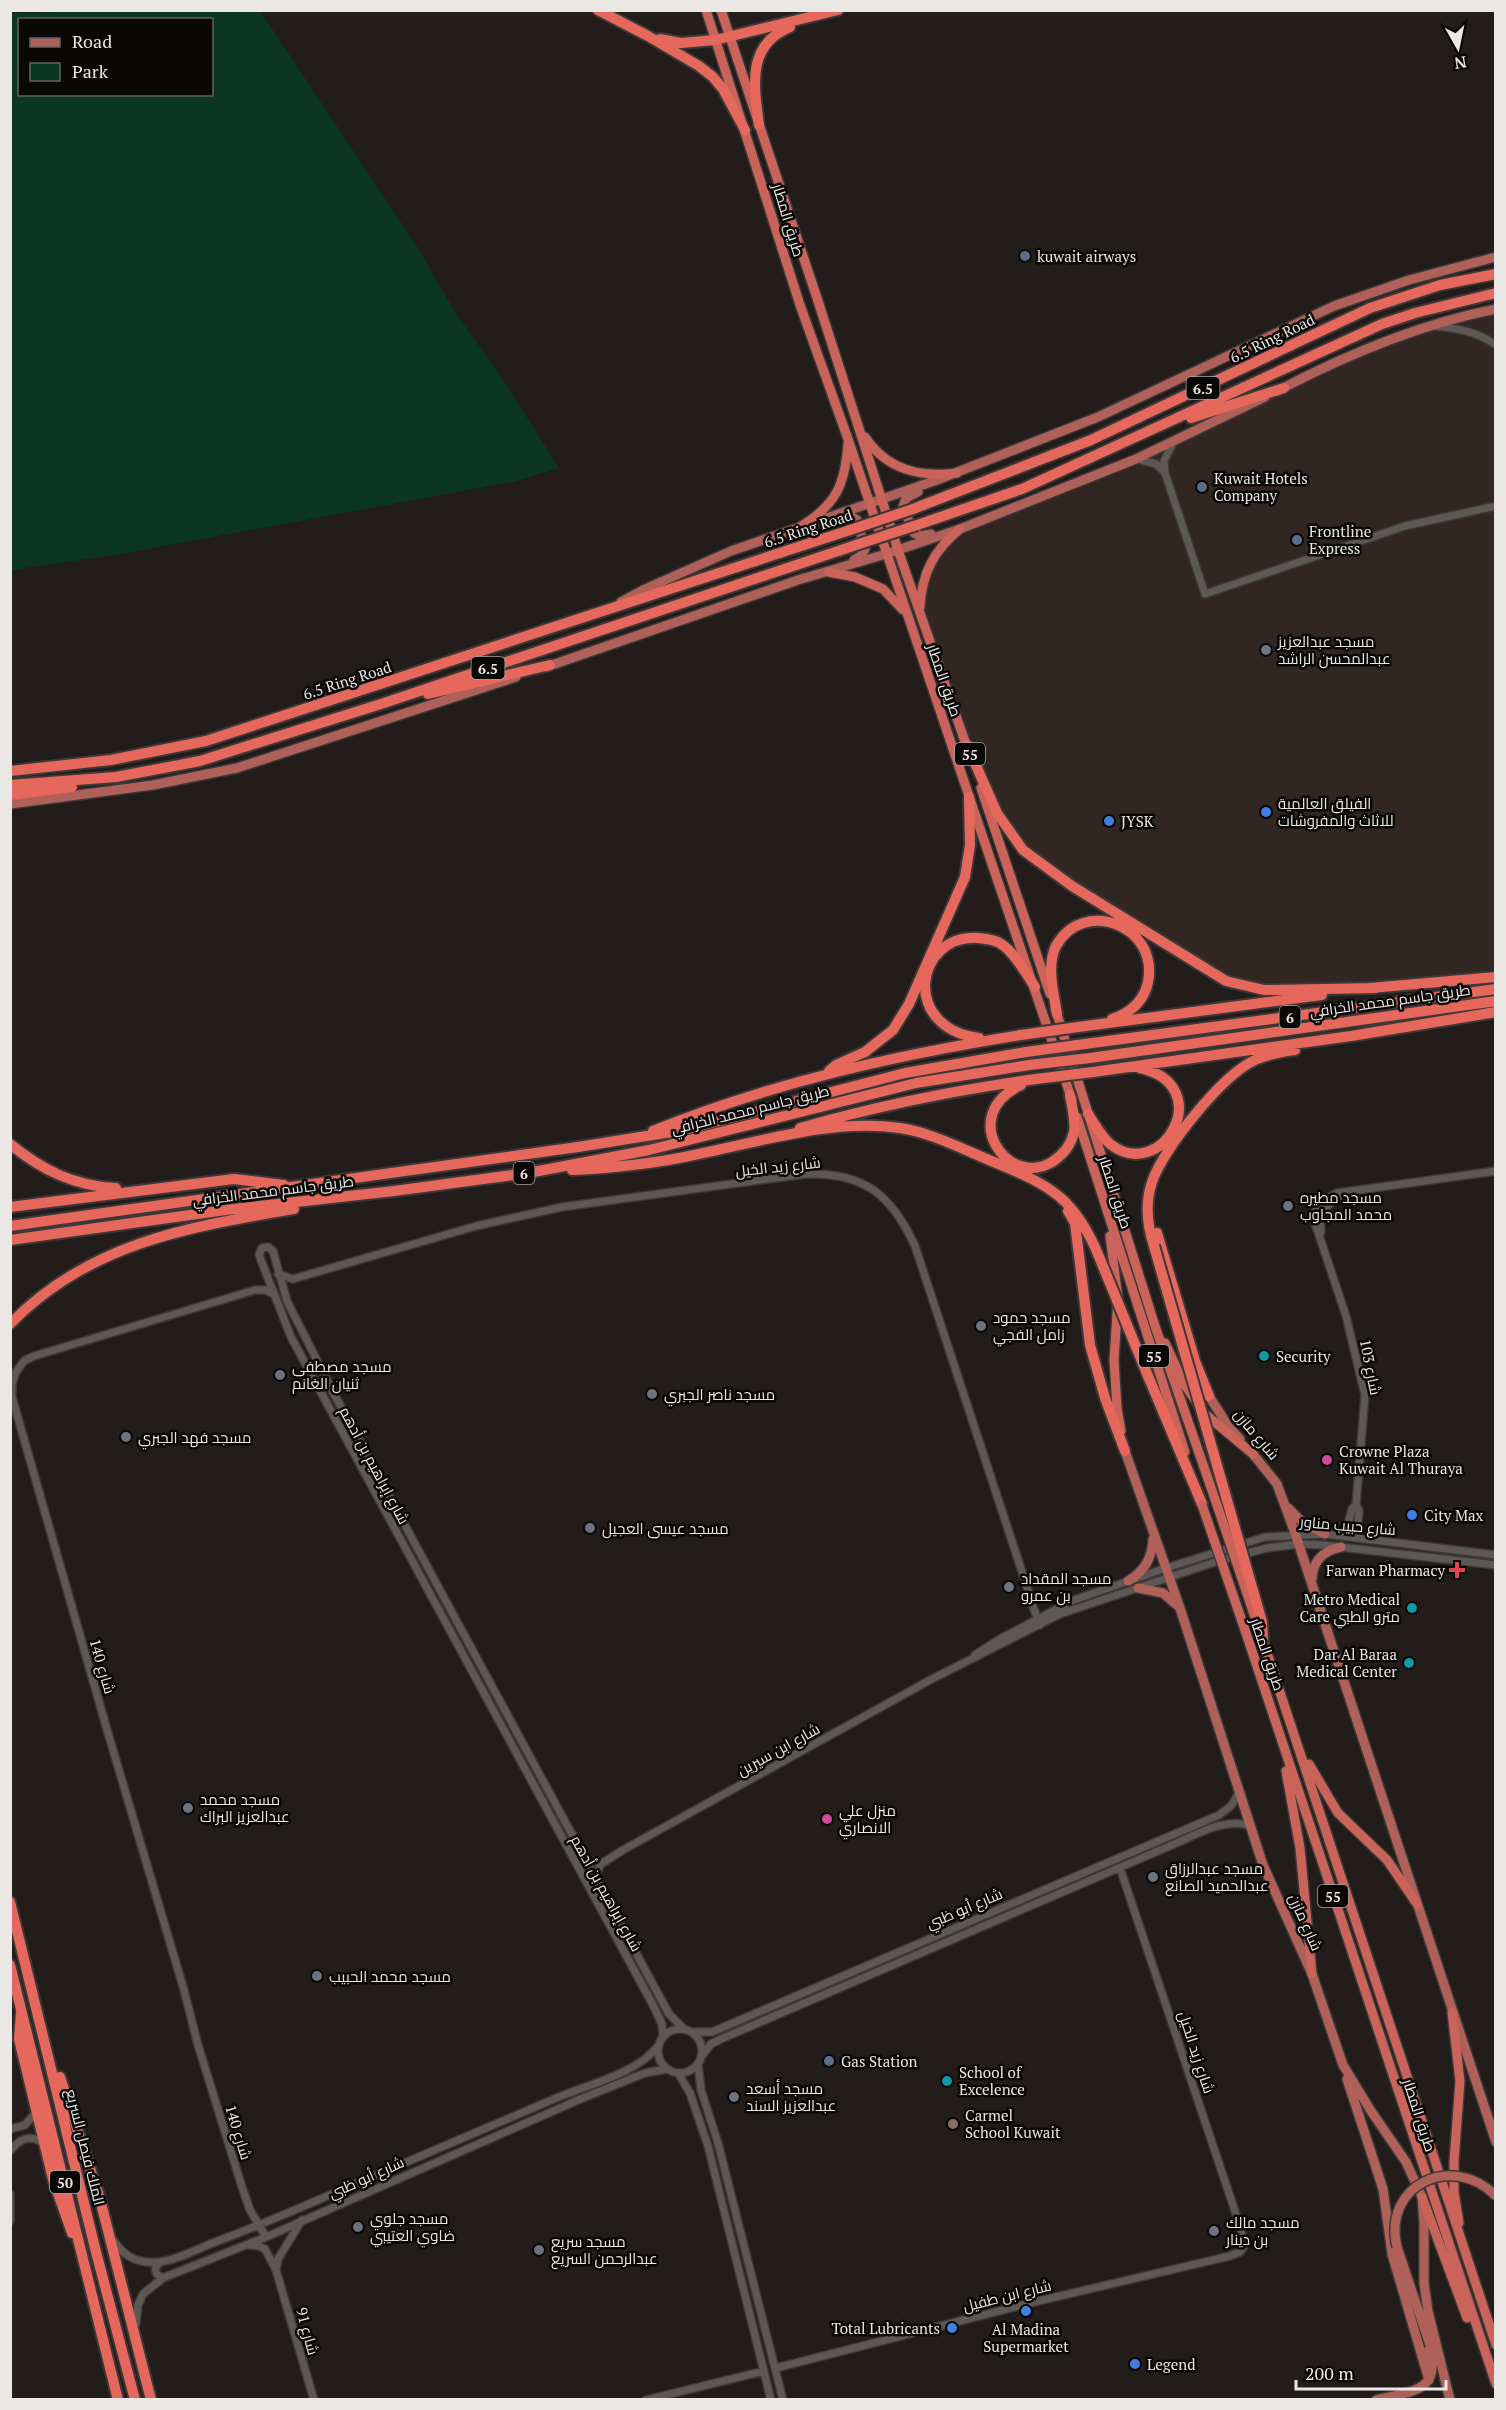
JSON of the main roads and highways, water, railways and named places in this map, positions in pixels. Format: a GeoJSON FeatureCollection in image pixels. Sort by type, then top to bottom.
{"type":"FeatureCollection","features":[{"type":"Feature","properties":{"kind":"highway"},"geometry":{"type":"LineString","coordinates":[[598,10],[648,36],[699,66],[713,77],[723,89],[745,130]]}},
{"type":"Feature","properties":{"kind":"highway","name":"طريق المطار"},"geometry":{"type":"LineString","coordinates":[[706,10],[800,305],[1035,987],[1202,1505],[1431,2196],[1496,2384]]}},
{"type":"Feature","properties":{"kind":"highway","name":"طريق المطار"},"geometry":{"type":"LineString","coordinates":[[721,10],[898,550],[967,745],[1057,1014],[1155,1326],[1260,1624]]}},
{"type":"Feature","properties":{"kind":"highway"},"geometry":{"type":"LineString","coordinates":[[648,36],[681,43],[715,40],[810,19],[838,10]]}},
{"type":"Feature","properties":{"kind":"highway"},"geometry":{"type":"LineString","coordinates":[[759,125],[754,81],[755,68],[760,54],[776,34],[810,19]]}},
{"type":"Feature","properties":{"kind":"highway","name":"6.5 Ring Road"},"geometry":{"type":"LineString","coordinates":[[10,771],[111,760],[182,747],[238,732],[913,509],[1091,440],[1370,308],[1440,285],[1496,274]]}},
{"type":"Feature","properties":{"kind":"highway","name":"6.5 Ring Road"},"geometry":{"type":"LineString","coordinates":[[116,777],[200,762],[381,704],[1022,489],[1150,432],[1371,328],[1414,313],[1496,293]]}},
{"type":"Feature","properties":{"kind":"highway"},"geometry":{"type":"LineString","coordinates":[[1150,432],[1284,388]]}},
{"type":"Feature","properties":{"kind":"highway"},"geometry":{"type":"LineString","coordinates":[[858,427],[870,446],[884,459],[901,468],[919,474],[938,476],[957,473]]}},
{"type":"Feature","properties":{"kind":"highway"},"geometry":{"type":"LineString","coordinates":[[800,526],[829,505],[840,488],[846,468],[848,439]]}},
{"type":"Feature","properties":{"kind":"highway"},"geometry":{"type":"LineString","coordinates":[[920,612],[925,573],[939,548],[960,528]]}},
{"type":"Feature","properties":{"kind":"highway"},"geometry":{"type":"LineString","coordinates":[[828,572],[855,577],[883,590],[906,613]]}},
{"type":"Feature","properties":{"kind":"highway"},"geometry":{"type":"LineString","coordinates":[[381,704],[550,665]]}},
{"type":"Feature","properties":{"kind":"highway"},"geometry":{"type":"LineString","coordinates":[[967,745],[997,813],[1023,850],[1072,886],[1226,981],[1264,990],[1376,988]]}},
{"type":"Feature","properties":{"kind":"highway"},"geometry":{"type":"LineString","coordinates":[[10,785],[116,777]]}},
{"type":"Feature","properties":{"kind":"highway"},"geometry":{"type":"LineString","coordinates":[[10,795],[78,786],[116,777]]}},
{"type":"Feature","properties":{"kind":"highway"},"geometry":{"type":"LineString","coordinates":[[825,1074],[836,1065],[866,1052],[893,1030],[909,1004],[964,878],[970,845],[969,797]]}},
{"type":"Feature","properties":{"kind":"highway"},"geometry":{"type":"LineString","coordinates":[[1057,1014],[1052,972],[1056,946],[1074,927],[1095,921],[1120,925],[1138,938],[1149,960],[1150,974],[1147,987],[1142,998],[1124,1015],[1091,1025]]}},
{"type":"Feature","properties":{"kind":"highway"},"geometry":{"type":"LineString","coordinates":[[994,1039],[959,1034],[942,1024],[934,1016],[925,990],[925,978],[934,958],[942,950],[962,939],[993,940],[1013,954],[1035,987]]}},
{"type":"Feature","properties":{"kind":"highway"},"geometry":{"type":"LineString","coordinates":[[636,1138],[687,1118],[825,1074],[964,1043],[1376,988],[1496,975]]}},
{"type":"Feature","properties":{"kind":"highway","name":"طريق جاسم محمد الخرافي"},"geometry":{"type":"LineString","coordinates":[[10,1226],[684,1130],[905,1072],[1026,1052],[1496,989]]}},
{"type":"Feature","properties":{"kind":"highway","name":"طريق جاسم محمد الخرافي"},"geometry":{"type":"LineString","coordinates":[[10,1240],[232,1209],[528,1173],[649,1150],[916,1083],[1029,1065],[1496,1001]]}},
{"type":"Feature","properties":{"kind":"highway"},"geometry":{"type":"LineString","coordinates":[[739,1146],[848,1114],[950,1093],[1035,1079],[1351,1036],[1496,1011]]}},
{"type":"Feature","properties":{"kind":"highway"},"geometry":{"type":"LineString","coordinates":[[1263,1640],[1148,1225],[1147,1202],[1151,1184],[1168,1151],[1217,1090],[1242,1068],[1255,1060],[1276,1053],[1351,1036]]}},
{"type":"Feature","properties":{"kind":"highway"},"geometry":{"type":"LineString","coordinates":[[1088,1114],[1108,1142],[1124,1151],[1154,1150],[1168,1138],[1179,1119],[1179,1108],[1173,1088],[1167,1080],[1155,1073],[1134,1067]]}},
{"type":"Feature","properties":{"kind":"highway"},"geometry":{"type":"LineString","coordinates":[[1035,1079],[1007,1091],[994,1106],[991,1114],[990,1125],[995,1143],[1006,1158],[1017,1164],[1036,1167],[1048,1164],[1066,1150],[1074,1131],[1070,1095]]}},
{"type":"Feature","properties":{"kind":"highway"},"geometry":{"type":"LineString","coordinates":[[528,1173],[645,1163],[798,1134],[872,1126],[901,1129],[949,1144],[1024,1174],[1063,1199],[1081,1219],[1100,1259],[1202,1505]]}},
{"type":"Feature","properties":{"kind":"highway"},"geometry":{"type":"LineString","coordinates":[[10,1144],[38,1165],[78,1183],[95,1187],[146,1189]]}},
{"type":"Feature","properties":{"kind":"highway"},"geometry":{"type":"LineString","coordinates":[[1168,1151],[1155,1194],[1155,1221],[1195,1361],[1209,1396]]}},
{"type":"Feature","properties":{"kind":"highway"},"geometry":{"type":"LineString","coordinates":[[10,1207],[234,1179],[300,1186]]}},
{"type":"Feature","properties":{"kind":"highway"},"geometry":{"type":"LineString","coordinates":[[1045,1187],[1070,1213],[1075,1223],[1090,1345],[1105,1398],[1125,1451]]}},
{"type":"Feature","properties":{"kind":"highway"},"geometry":{"type":"LineString","coordinates":[[10,1324],[40,1298],[84,1267],[152,1238],[254,1216],[394,1191]]}},
{"type":"Feature","properties":{"kind":"highway"},"geometry":{"type":"LineString","coordinates":[[1105,1207],[1118,1298],[1114,1376],[1125,1451]]}},
{"type":"Feature","properties":{"kind":"highway"},"geometry":{"type":"LineString","coordinates":[[1155,1326],[1172,1354],[1184,1384],[1194,1400],[1205,1414],[1253,1454]]}},
{"type":"Feature","properties":{"kind":"highway","name":"طريق المطار"},"geometry":{"type":"LineString","coordinates":[[1263,1640],[1496,2345]]}},
{"type":"Feature","properties":{"kind":"highway"},"geometry":{"type":"LineString","coordinates":[[1277,1727],[1295,1816],[1312,1974]]}},
{"type":"Feature","properties":{"kind":"highway"},"geometry":{"type":"LineString","coordinates":[[1295,1739],[1338,1813],[1387,1860],[1417,1904]]}},
{"type":"Feature","properties":{"kind":"highway","name":"الملك فيصل السريع"},"geometry":{"type":"LineString","coordinates":[[10,1902],[135,2400]]}},
{"type":"Feature","properties":{"kind":"highway","name":"الملك فيصل السريع"},"geometry":{"type":"LineString","coordinates":[[10,1965],[118,2400]]}},
{"type":"Feature","properties":{"kind":"highway"},"geometry":{"type":"LineString","coordinates":[[22,2010],[18,2027],[19,2039],[36,2112],[64,2214],[81,2249]]}},
{"type":"Feature","properties":{"kind":"highway"},"geometry":{"type":"LineString","coordinates":[[1452,2012],[1460,2081],[1454,2192],[1461,2243]]}},
{"type":"Feature","properties":{"kind":"highway"},"geometry":{"type":"LineString","coordinates":[[45,2041],[82,2142],[110,2235],[151,2400]]}},
{"type":"Feature","properties":{"kind":"highway"},"geometry":{"type":"LineString","coordinates":[[1422,2197],[1476,2344],[1487,2359]]}},
{"type":"Feature","properties":{"kind":"main road"},"geometry":{"type":"LineString","coordinates":[[609,609],[687,569],[800,526],[957,473],[1098,417],[1334,306],[1393,284],[1496,257]]}},
{"type":"Feature","properties":{"kind":"main road"},"geometry":{"type":"LineString","coordinates":[[798,580],[886,554],[991,517],[1173,443],[1333,363],[1430,326],[1496,309]]}},
{"type":"Feature","properties":{"kind":"main road"},"geometry":{"type":"LineString","coordinates":[[978,465],[961,476],[909,495],[904,500],[903,507],[912,530],[921,536],[991,517]]}},
{"type":"Feature","properties":{"kind":"main road"},"geometry":{"type":"LineString","coordinates":[[10,804],[153,785],[237,768],[297,750],[798,580],[859,558],[864,552],[865,547],[857,520],[850,516],[800,531],[786,532]]}},
{"type":"Feature","properties":{"kind":"main road","name":"شارع مازن"},"geometry":{"type":"LineString","coordinates":[[1209,1396],[1228,1426],[1277,1485],[1299,1544],[1496,2142]]}},
{"type":"Feature","properties":{"kind":"main road","name":"شارع مازن"},"geometry":{"type":"LineString","coordinates":[[1125,1451],[1180,1608],[1248,1825],[1263,1865],[1312,1974],[1342,2065],[1406,2162],[1422,2197],[1424,2283],[1428,2311],[1449,2396]]}},
{"type":"Feature","properties":{"kind":"main road"},"geometry":{"type":"LineString","coordinates":[[1284,1504],[1302,1522],[1325,1534]]}},
{"type":"Feature","properties":{"kind":"main road"},"geometry":{"type":"LineString","coordinates":[[1128,1581],[1149,1560],[1153,1539],[1151,1528]]}},
{"type":"Feature","properties":{"kind":"main road"},"geometry":{"type":"LineString","coordinates":[[1314,1590],[1312,1580],[1316,1561],[1323,1554],[1341,1547]]}},
{"type":"Feature","properties":{"kind":"main road"},"geometry":{"type":"LineString","coordinates":[[1138,1588],[1163,1593],[1180,1608]]}},
{"type":"Feature","properties":{"kind":"main road"},"geometry":{"type":"LineString","coordinates":[[1342,2065],[1383,2189],[1392,2254],[1429,2380]]}},
{"type":"Feature","properties":{"kind":"main road"},"geometry":{"type":"LineString","coordinates":[[1376,2400],[1394,2398],[1418,2389],[1429,2380],[1433,2372],[1433,2361],[1394,2234],[1395,2219],[1400,2206],[1413,2190],[1431,2178],[1445,2175],[1473,2179],[1496,2196]]}},
{"type":"Feature","properties":{"kind":"main road"},"geometry":{"type":"LineString","coordinates":[[1418,2311],[1449,2396]]}},
{"type":"Feature","properties":{"kind":"place","name":"kuwait airways"},"geometry":{"type":"Point","coordinates":[1025,256]}},
{"type":"Feature","properties":{"kind":"place","name":"Kuwait Hotels Company"},"geometry":{"type":"Point","coordinates":[1202,487]}},
{"type":"Feature","properties":{"kind":"place","name":"Frontline Express"},"geometry":{"type":"Point","coordinates":[1297,540]}},
{"type":"Feature","properties":{"kind":"place","name":"مسجد عبدالعزيز عبدالمحسن الراشد"},"geometry":{"type":"Point","coordinates":[1266,650]}},
{"type":"Feature","properties":{"kind":"place","name":"الفيلق العالمية للاثاث والمفروشات"},"geometry":{"type":"Point","coordinates":[1266,812]}},
{"type":"Feature","properties":{"kind":"place","name":"JYSK"},"geometry":{"type":"Point","coordinates":[1109,821]}},
{"type":"Feature","properties":{"kind":"place","name":"مسجد مطيره محمد المجاوب"},"geometry":{"type":"Point","coordinates":[1288,1206]}},
{"type":"Feature","properties":{"kind":"place","name":"مسجد حمود زامل الفجي"},"geometry":{"type":"Point","coordinates":[981,1326]}},
{"type":"Feature","properties":{"kind":"place","name":"Security"},"geometry":{"type":"Point","coordinates":[1264,1356]}},
{"type":"Feature","properties":{"kind":"place","name":"مسجد مصطفى ثنيان الغانم"},"geometry":{"type":"Point","coordinates":[280,1375]}},
{"type":"Feature","properties":{"kind":"place","name":"مسجد ناصر الجبري"},"geometry":{"type":"Point","coordinates":[652,1394]}},
{"type":"Feature","properties":{"kind":"place","name":"مسجد فهد الجبري"},"geometry":{"type":"Point","coordinates":[126,1437]}},
{"type":"Feature","properties":{"kind":"place","name":"Crowne Plaza Kuwait Al Thuraya"},"geometry":{"type":"Point","coordinates":[1327,1460]}},
{"type":"Feature","properties":{"kind":"place","name":"City Max"},"geometry":{"type":"Point","coordinates":[1412,1515]}},
{"type":"Feature","properties":{"kind":"place","name":"مسجد عيسى العجيل"},"geometry":{"type":"Point","coordinates":[590,1528]}},
{"type":"Feature","properties":{"kind":"place","name":"Farwan Pharmacy"},"geometry":{"type":"Point","coordinates":[1457,1570]}},
{"type":"Feature","properties":{"kind":"place","name":"مسجد المقداد بن عمرو"},"geometry":{"type":"Point","coordinates":[1009,1587]}},
{"type":"Feature","properties":{"kind":"place","name":"Metro Medical Care مترو الطبي"},"geometry":{"type":"Point","coordinates":[1412,1608]}},
{"type":"Feature","properties":{"kind":"place","name":"Dar Al Baraa Medical Center"},"geometry":{"type":"Point","coordinates":[1409,1663]}},
{"type":"Feature","properties":{"kind":"place","name":"مسجد محمد عبدالعزيز البراك"},"geometry":{"type":"Point","coordinates":[188,1808]}},
{"type":"Feature","properties":{"kind":"place","name":"منزل علي الانصاري"},"geometry":{"type":"Point","coordinates":[827,1819]}},
{"type":"Feature","properties":{"kind":"place","name":"مسجد عبدالرزاق عبدالحميد الصانع"},"geometry":{"type":"Point","coordinates":[1153,1877]}},
{"type":"Feature","properties":{"kind":"place","name":"مسجد محمد الحبيب"},"geometry":{"type":"Point","coordinates":[317,1976]}},
{"type":"Feature","properties":{"kind":"place","name":"Gas Station"},"geometry":{"type":"Point","coordinates":[829,2061]}},
{"type":"Feature","properties":{"kind":"place","name":"School of Excelence"},"geometry":{"type":"Point","coordinates":[947,2081]}},
{"type":"Feature","properties":{"kind":"place","name":"مسجد أسعد عبدالعزيز السند"},"geometry":{"type":"Point","coordinates":[734,2097]}},
{"type":"Feature","properties":{"kind":"place","name":"Carmel School Kuwait"},"geometry":{"type":"Point","coordinates":[953,2124]}},
{"type":"Feature","properties":{"kind":"place","name":"مسجد جلوي ضاوي العتيبي"},"geometry":{"type":"Point","coordinates":[358,2227]}},
{"type":"Feature","properties":{"kind":"place","name":"مسجد مالك بن دينار"},"geometry":{"type":"Point","coordinates":[1214,2231]}},
{"type":"Feature","properties":{"kind":"place","name":"مسجد سريع عبدالرحمن السريع"},"geometry":{"type":"Point","coordinates":[539,2250]}},
{"type":"Feature","properties":{"kind":"place","name":"Al Madina Supermarket"},"geometry":{"type":"Point","coordinates":[1026,2311]}},
{"type":"Feature","properties":{"kind":"place","name":"Total Lubricants"},"geometry":{"type":"Point","coordinates":[952,2328]}},
{"type":"Feature","properties":{"kind":"place","name":"Legend"},"geometry":{"type":"Point","coordinates":[1135,2364]}}]}
